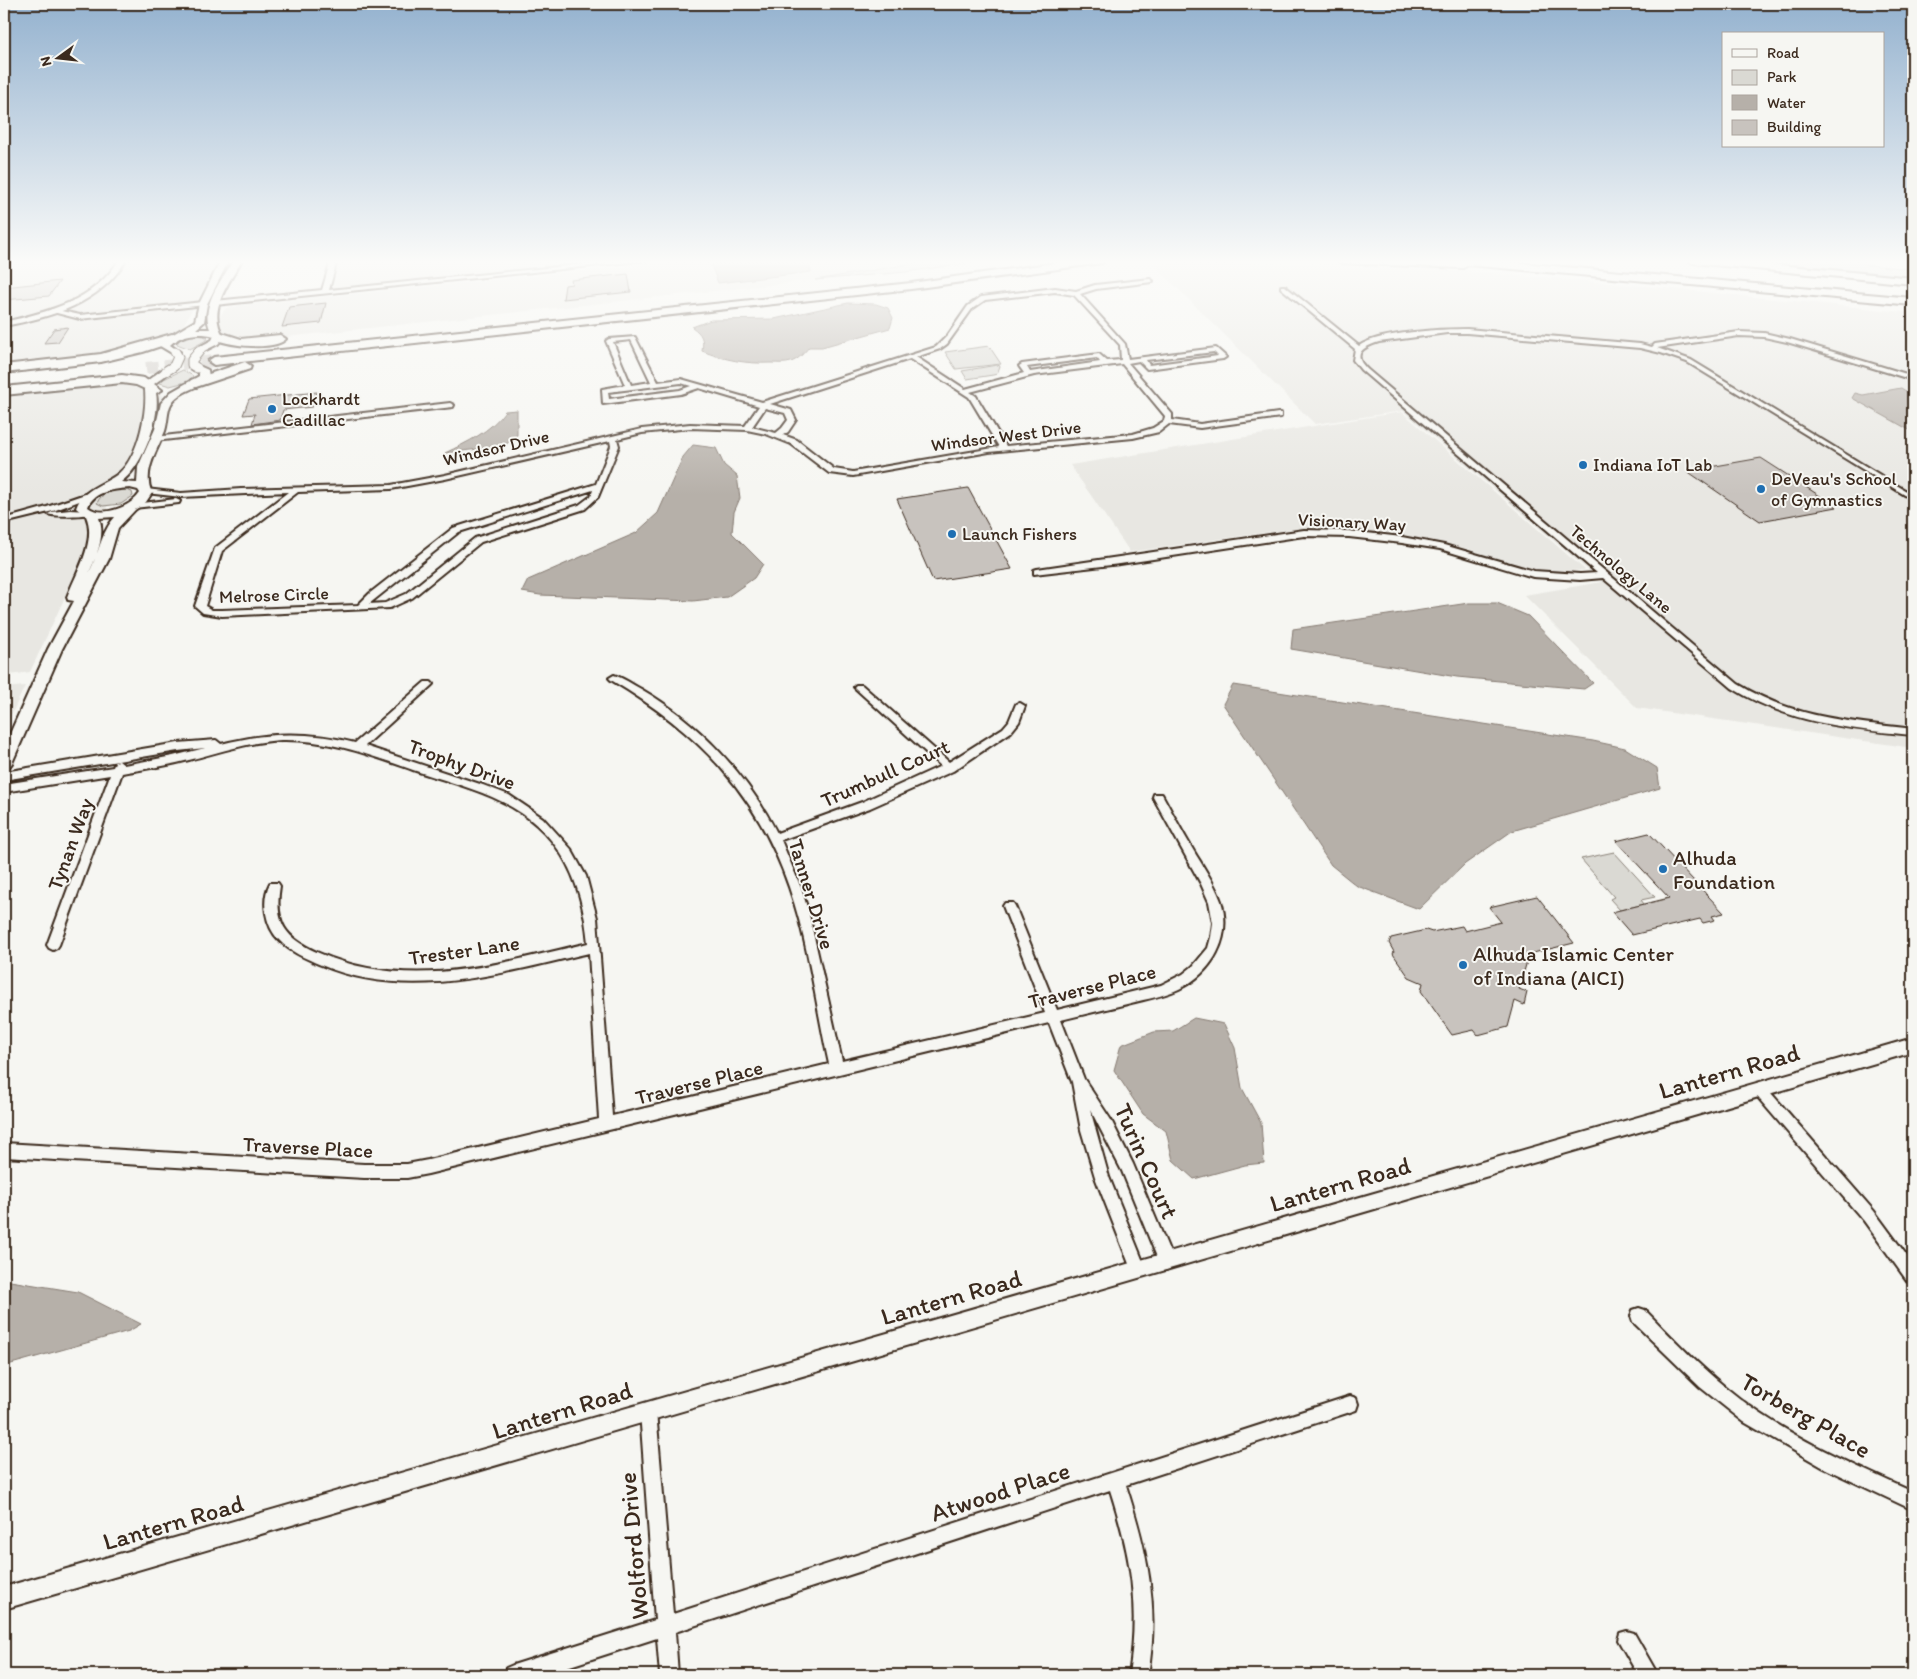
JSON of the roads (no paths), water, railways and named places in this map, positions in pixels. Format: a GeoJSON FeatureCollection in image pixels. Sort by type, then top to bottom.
{"type":"FeatureCollection","features":[{"type":"Feature","properties":{"kind":"highway"},"geometry":{"type":"LineString","coordinates":[[4,369],[101,358],[139,349],[171,338]]}},
{"type":"Feature","properties":{"kind":"highway"},"geometry":{"type":"LineString","coordinates":[[223,338],[237,342],[280,338]]}},
{"type":"Feature","properties":{"kind":"highway"},"geometry":{"type":"LineString","coordinates":[[366,338],[218,356],[394,338]]}},
{"type":"Feature","properties":{"kind":"highway"},"geometry":{"type":"LineString","coordinates":[[194,384],[230,371],[265,362],[468,338]]}},
{"type":"Feature","properties":{"kind":"highway"},"geometry":{"type":"LineString","coordinates":[[4,376],[146,364],[4,384]]}},
{"type":"Feature","properties":{"kind":"highway"},"geometry":{"type":"LineString","coordinates":[[4,391],[117,380],[139,381],[150,387]]}},
{"type":"Feature","properties":{"kind":"main road"},"geometry":{"type":"LineString","coordinates":[[132,507],[108,514],[90,514],[83,510],[82,506],[87,499],[122,476],[129,467],[151,415],[151,381],[166,372],[177,361],[178,355],[165,346],[173,338]]}},
{"type":"Feature","properties":{"kind":"main road"},"geometry":{"type":"LineString","coordinates":[[55,649],[103,560],[112,527],[144,498],[145,490],[142,480],[144,467],[167,402],[175,394],[201,380],[204,374],[192,365],[192,360],[200,350],[215,342],[217,338]]}},
{"type":"Feature","properties":{"kind":"main road"},"geometry":{"type":"LineString","coordinates":[[150,387],[166,390],[194,384]]}},
{"type":"Feature","properties":{"kind":"main road"},"geometry":{"type":"LineString","coordinates":[[95,494],[106,488],[124,485],[139,486],[145,490]]}},
{"type":"Feature","properties":{"kind":"main road"},"geometry":{"type":"LineString","coordinates":[[4,763],[55,649],[94,543],[95,523],[90,514]]}},
{"type":"Feature","properties":{"kind":"street"},"geometry":{"type":"LineString","coordinates":[[629,387],[609,341],[630,338]]}},
{"type":"Feature","properties":{"kind":"street"},"geometry":{"type":"LineString","coordinates":[[633,338],[655,383]]}},
{"type":"Feature","properties":{"kind":"street"},"geometry":{"type":"LineString","coordinates":[[746,428],[764,404],[912,357],[945,345],[950,338]]}},
{"type":"Feature","properties":{"kind":"street"},"geometry":{"type":"LineString","coordinates":[[1117,338],[1123,345],[1124,362],[1169,416],[1168,422],[1200,426],[1278,415]]}},
{"type":"Feature","properties":{"kind":"street"},"geometry":{"type":"LineString","coordinates":[[1346,338],[1359,349],[1366,344],[1378,340],[1391,338]]}},
{"type":"Feature","properties":{"kind":"street"},"geometry":{"type":"LineString","coordinates":[[1550,338],[1646,347],[1671,353],[1690,361],[1913,498]]}},
{"type":"Feature","properties":{"kind":"street"},"geometry":{"type":"LineString","coordinates":[[1646,347],[1705,338]]}},
{"type":"Feature","properties":{"kind":"street"},"geometry":{"type":"LineString","coordinates":[[1780,338],[1913,378]]}},
{"type":"Feature","properties":{"kind":"street","name":"Technology Lane"},"geometry":{"type":"LineString","coordinates":[[1359,349],[1356,358],[1362,368],[1727,680],[1760,701],[1785,712],[1807,718],[1913,732]]}},
{"type":"Feature","properties":{"kind":"street"},"geometry":{"type":"LineString","coordinates":[[965,391],[1028,374],[1216,350],[1223,357],[1147,367],[1140,360]]}},
{"type":"Feature","properties":{"kind":"street"},"geometry":{"type":"LineString","coordinates":[[912,357],[965,391],[974,399],[1004,449]]}},
{"type":"Feature","properties":{"kind":"street"},"geometry":{"type":"LineString","coordinates":[[699,386],[681,392],[606,402],[604,390],[681,381],[783,409],[791,416],[789,425],[778,435]]}},
{"type":"Feature","properties":{"kind":"street"},"geometry":{"type":"LineString","coordinates":[[155,440],[450,405]]}},
{"type":"Feature","properties":{"kind":"street","name":"Windsor West Drive"},"geometry":{"type":"LineString","coordinates":[[746,428],[778,435],[794,442],[832,471],[846,474],[865,473],[962,454],[1133,436],[1156,430],[1168,422]]}},
{"type":"Feature","properties":{"kind":"street","name":"Windsor Drive"},"geometry":{"type":"LineString","coordinates":[[145,490],[181,495],[298,489],[367,488],[415,484],[650,430],[683,427],[746,428]]}},
{"type":"Feature","properties":{"kind":"street","name":"Melrose Circle"},"geometry":{"type":"LineString","coordinates":[[298,489],[218,550],[200,606],[204,611],[215,613],[387,606],[401,600],[471,544],[582,507],[594,497],[599,486],[615,446],[613,438]]}},
{"type":"Feature","properties":{"kind":"street","name":"Melrose Circle"},"geometry":{"type":"LineString","coordinates":[[360,608],[373,595],[448,534],[599,486]]}},
{"type":"Feature","properties":{"kind":"street","name":"Windsor Drive"},"geometry":{"type":"LineString","coordinates":[[132,507],[172,501],[212,500],[240,496],[252,492]]}},
{"type":"Feature","properties":{"kind":"street"},"geometry":{"type":"LineString","coordinates":[[4,522],[50,510],[95,494]]}},
{"type":"Feature","properties":{"kind":"street"},"geometry":{"type":"LineString","coordinates":[[4,522],[60,513],[90,514]]}},
{"type":"Feature","properties":{"kind":"street","name":"Visionary Way"},"geometry":{"type":"LineString","coordinates":[[1037,572],[1138,559],[1291,534],[1312,533],[1381,537],[1423,544],[1536,575],[1580,577],[1603,575]]}},
{"type":"Feature","properties":{"kind":"street","name":"Tanner Drive"},"geometry":{"type":"LineString","coordinates":[[614,678],[635,689],[669,712],[699,737],[724,762],[748,792],[775,838],[802,912],[837,1069]]}},
{"type":"Feature","properties":{"kind":"street"},"geometry":{"type":"LineString","coordinates":[[356,748],[428,684]]}},
{"type":"Feature","properties":{"kind":"street"},"geometry":{"type":"LineString","coordinates":[[859,687],[949,768]]}},
{"type":"Feature","properties":{"kind":"street","name":"Trumbull Court"},"geometry":{"type":"LineString","coordinates":[[775,838],[878,802],[949,768],[1007,730],[1014,722],[1020,706]]}},
{"type":"Feature","properties":{"kind":"street","name":"Trophy Drive"},"geometry":{"type":"LineString","coordinates":[[4,776],[178,747],[230,744],[280,737],[304,737],[356,748],[484,789],[505,798],[540,822],[567,850],[580,874],[591,913],[606,1125]]}},
{"type":"Feature","properties":{"kind":"street","name":"Trophy Drive"},"geometry":{"type":"LineString","coordinates":[[4,788],[181,758],[230,744]]}},
{"type":"Feature","properties":{"kind":"street","name":"Tynan Way"},"geometry":{"type":"LineString","coordinates":[[53,944],[122,756]]}},
{"type":"Feature","properties":{"kind":"street","name":"Traverse Place"},"geometry":{"type":"LineString","coordinates":[[4,1150],[364,1172],[407,1170],[428,1167],[606,1125],[1177,985],[1200,969],[1212,953],[1218,934],[1219,922],[1214,899],[1158,797]]}},
{"type":"Feature","properties":{"kind":"street","name":"Trester Lane"},"geometry":{"type":"LineString","coordinates":[[274,886],[270,913],[273,923],[283,935],[292,944],[316,958],[360,974],[399,979],[442,977],[483,971],[594,947]]}},
{"type":"Feature","properties":{"kind":"street","name":"Turin Court"},"geometry":{"type":"LineString","coordinates":[[1009,906],[1079,1082],[1096,1105],[1116,1141],[1166,1262]]}},
{"type":"Feature","properties":{"kind":"street","name":"Lantern Road"},"geometry":{"type":"LineString","coordinates":[[4,1598],[1913,1044]]}},
{"type":"Feature","properties":{"kind":"street","name":"Turin Court"},"geometry":{"type":"LineString","coordinates":[[1079,1082],[1081,1104],[1088,1134],[1138,1269]]}},
{"type":"Feature","properties":{"kind":"street"},"geometry":{"type":"LineString","coordinates":[[1759,1089],[1869,1216],[1913,1277]]}},
{"type":"Feature","properties":{"kind":"street","name":"Torberg Place"},"geometry":{"type":"LineString","coordinates":[[1639,1316],[1708,1383],[1749,1415],[1797,1444],[1913,1501]]}},
{"type":"Feature","properties":{"kind":"street","name":"Atwood Place"},"geometry":{"type":"LineString","coordinates":[[513,1675],[1350,1404]]}},
{"type":"Feature","properties":{"kind":"street","name":"Wolford Drive"},"geometry":{"type":"LineString","coordinates":[[648,1412],[669,1675]]}},
{"type":"Feature","properties":{"kind":"street"},"geometry":{"type":"LineString","coordinates":[[1116,1480],[1137,1548],[1141,1573],[1145,1628],[1138,1675]]}},
{"type":"Feature","properties":{"kind":"street"},"geometry":{"type":"LineString","coordinates":[[1627,1640],[1648,1675]]}},
{"type":"Feature","properties":{"kind":"water"},"geometry":{"type":"Polygon","coordinates":[[[702,338],[853,338],[822,347],[809,347],[796,359],[786,363],[744,362],[727,359],[702,351],[702,338]]]}},
{"type":"Feature","properties":{"kind":"water"},"geometry":{"type":"Polygon","coordinates":[[[1901,388],[1912,395],[1913,432],[1852,398],[1855,393],[1863,395],[1901,388]]]}},
{"type":"Feature","properties":{"kind":"water"},"geometry":{"type":"Polygon","coordinates":[[[517,410],[517,435],[504,446],[445,453],[485,431],[505,411],[517,410]]]}},
{"type":"Feature","properties":{"kind":"water"},"geometry":{"type":"Polygon","coordinates":[[[693,445],[716,448],[724,465],[737,476],[740,498],[734,512],[732,533],[763,564],[754,578],[727,597],[693,601],[540,595],[522,592],[528,580],[636,533],[658,513],[683,457],[693,445]]]}},
{"type":"Feature","properties":{"kind":"water"},"geometry":{"type":"Polygon","coordinates":[[[1469,603],[1497,603],[1528,616],[1593,683],[1584,689],[1457,677],[1291,649],[1293,629],[1469,603]]]}},
{"type":"Feature","properties":{"kind":"water"},"geometry":{"type":"Polygon","coordinates":[[[1233,685],[1593,741],[1625,748],[1657,768],[1660,788],[1512,831],[1465,864],[1419,909],[1357,886],[1331,865],[1223,704],[1233,685]]]}},
{"type":"Feature","properties":{"kind":"water"},"geometry":{"type":"Polygon","coordinates":[[[1194,1018],[1224,1024],[1235,1048],[1242,1088],[1261,1123],[1264,1163],[1245,1165],[1194,1179],[1173,1160],[1166,1131],[1143,1114],[1114,1070],[1121,1045],[1154,1032],[1173,1031],[1194,1018]]]}},
{"type":"Feature","properties":{"kind":"water"},"geometry":{"type":"Polygon","coordinates":[[[4,1280],[78,1292],[141,1324],[129,1331],[4,1366],[4,1280]]]}},
{"type":"Feature","properties":{"kind":"tunnel"},"geometry":{"type":"LineString","coordinates":[[146,368],[214,361]]}},
{"type":"Feature","properties":{"kind":"place","name":"Lockhardt Cadillac"},"geometry":{"type":"Point","coordinates":[272,409]}},
{"type":"Feature","properties":{"kind":"place","name":"Indiana IoT Lab"},"geometry":{"type":"Point","coordinates":[1583,465]}},
{"type":"Feature","properties":{"kind":"place","name":"DeVeau's School of Gymnastics"},"geometry":{"type":"Point","coordinates":[1761,489]}},
{"type":"Feature","properties":{"kind":"place","name":"Launch Fishers"},"geometry":{"type":"Point","coordinates":[952,534]}},
{"type":"Feature","properties":{"kind":"place","name":"Alhuda Foundation"},"geometry":{"type":"Point","coordinates":[1663,869]}},
{"type":"Feature","properties":{"kind":"place","name":"Alhuda Islamic Center of Indiana (AICI)"},"geometry":{"type":"Point","coordinates":[1463,965]}}]}
